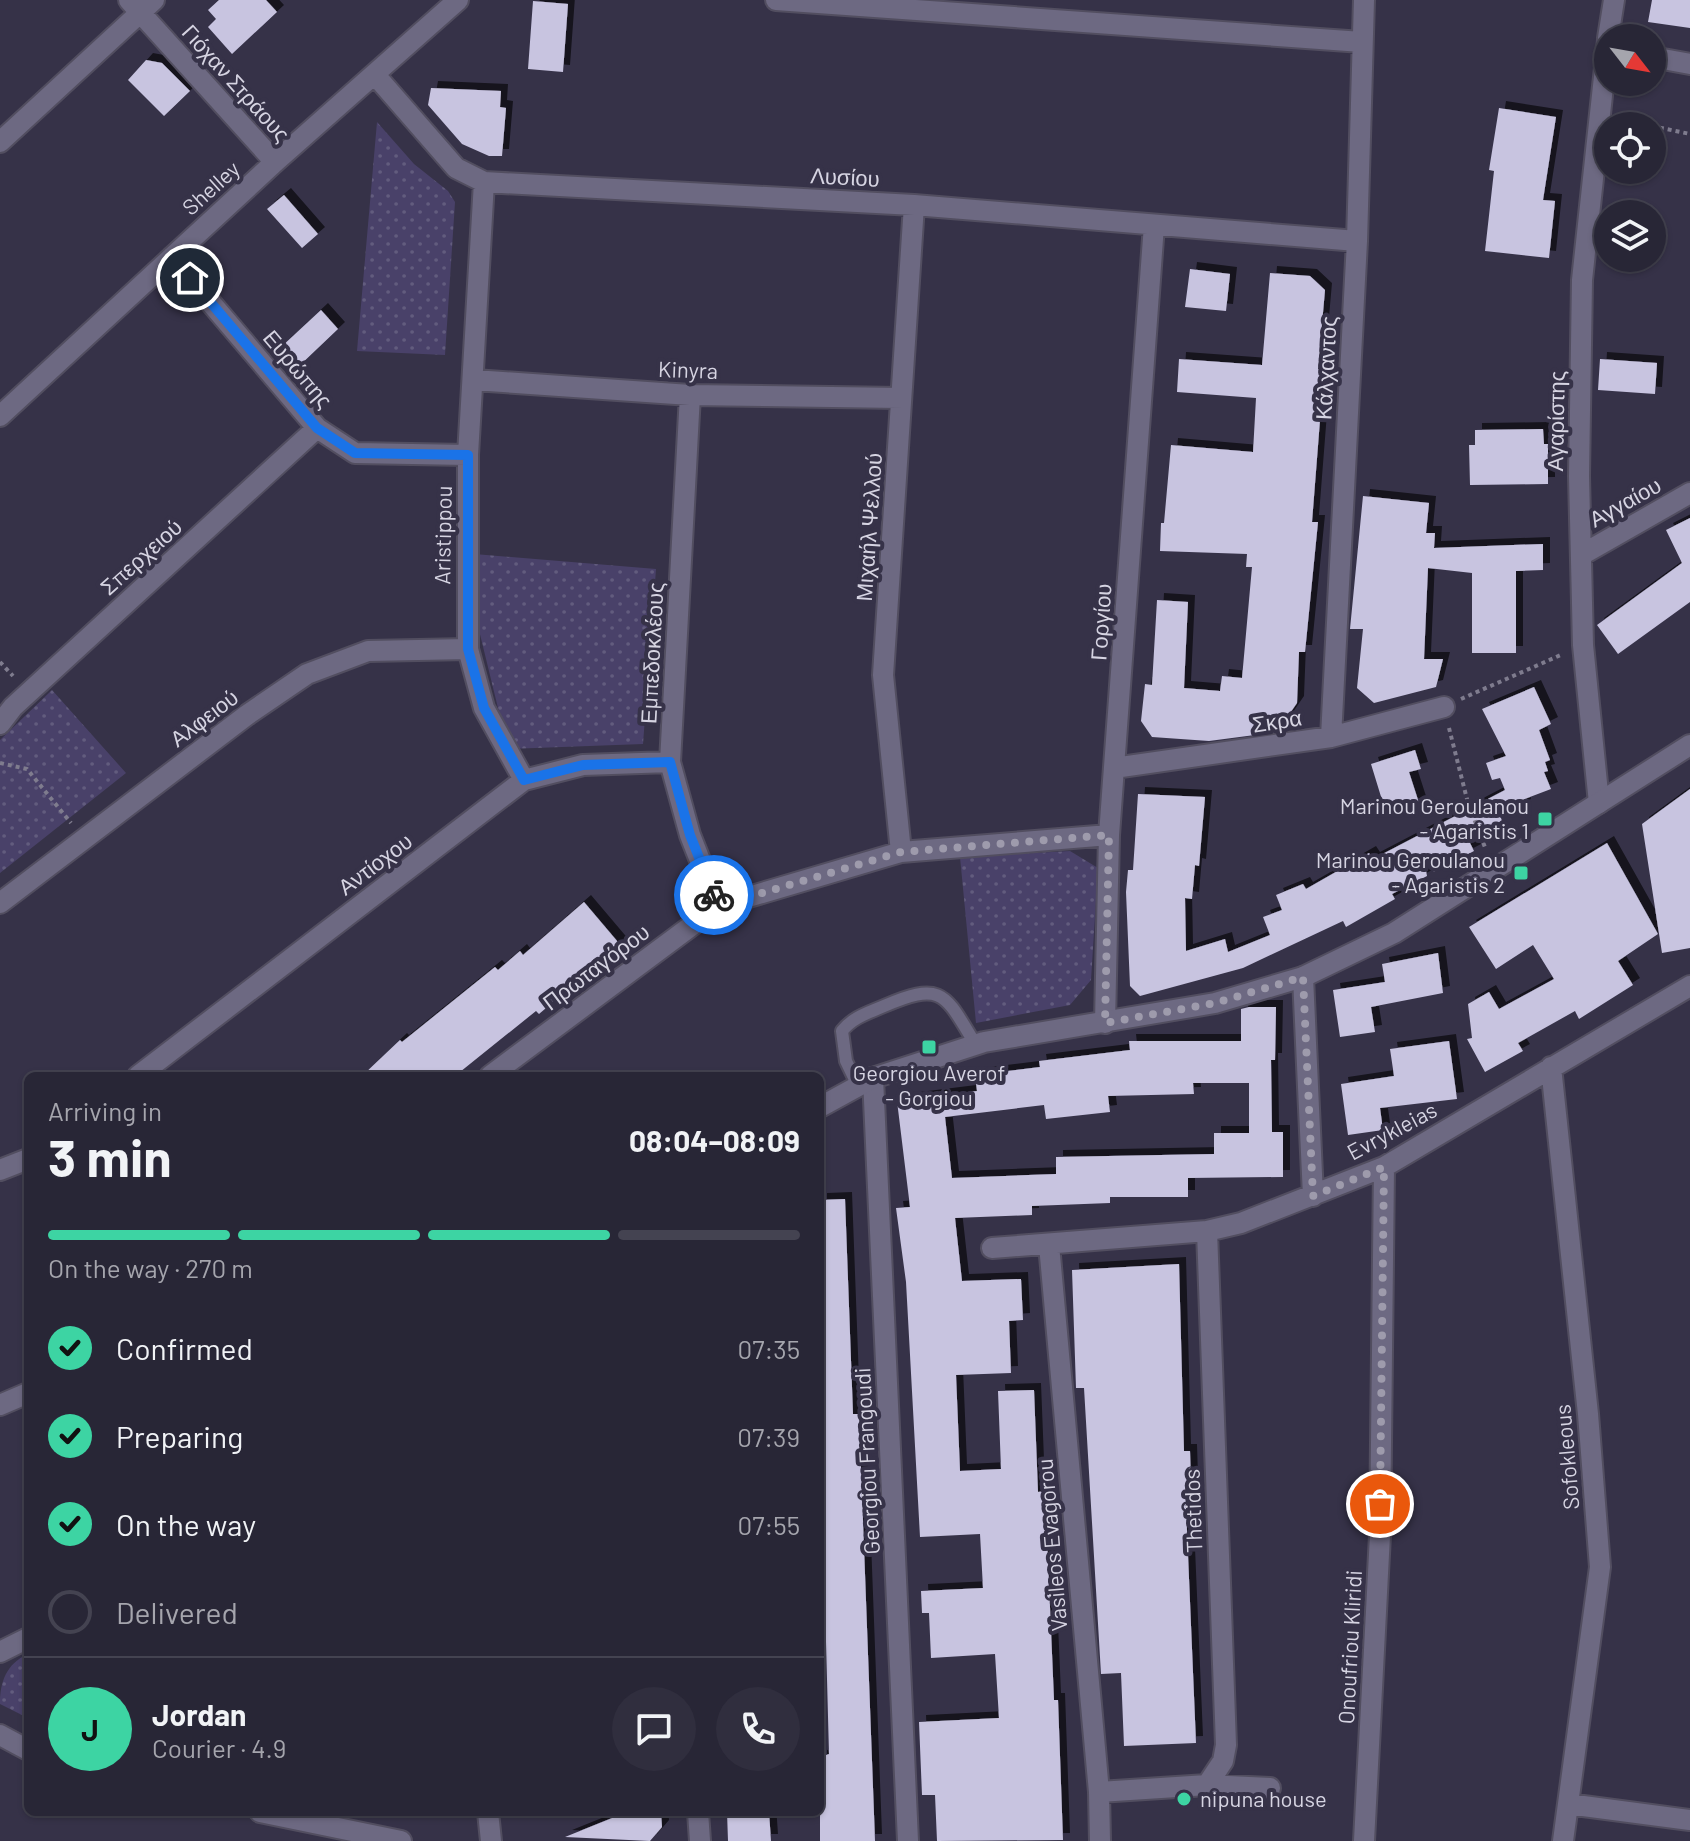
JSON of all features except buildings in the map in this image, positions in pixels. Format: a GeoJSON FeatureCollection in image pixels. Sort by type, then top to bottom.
{"type":"FeatureCollection","features":[{"type":"Feature","properties":{"kind":"street","name":"Shelley"},"geometry":{"type":"LineString","coordinates":[[0,416],[275,162],[376,76],[458,0]]}},
{"type":"Feature","properties":{"kind":"street"},"geometry":{"type":"LineString","coordinates":[[776,0],[1362,42]]}},
{"type":"Feature","properties":{"kind":"street","name":"Κάλχαντος"},"geometry":{"type":"LineString","coordinates":[[1331,737],[1357,241],[1364,0]]}},
{"type":"Feature","properties":{"kind":"street","name":"Αγαρίστης"},"geometry":{"type":"LineString","coordinates":[[1611,24],[1614,0]]}},
{"type":"Feature","properties":{"kind":"street"},"geometry":{"type":"LineString","coordinates":[[0,142],[141,4]]}},
{"type":"Feature","properties":{"kind":"street","name":"Γιόχαν Στράους"},"geometry":{"type":"LineString","coordinates":[[141,4],[275,162]]}},
{"type":"Feature","properties":{"kind":"street"},"geometry":{"type":"LineString","coordinates":[[1666,60],[1690,64]]}},
{"type":"Feature","properties":{"kind":"street","name":"Λυσίου"},"geometry":{"type":"LineString","coordinates":[[376,76],[456,168],[484,182],[914,205],[1357,241]]}},
{"type":"Feature","properties":{"kind":"street","name":"Αγαρίστης"},"geometry":{"type":"LineString","coordinates":[[1594,170],[1582,280],[1579,476],[1583,645],[1599,803]]}},
{"type":"Feature","properties":{"kind":"street","name":"Aristippou"},"geometry":{"type":"LineString","coordinates":[[484,182],[468,455],[468,649],[484,708],[524,780]]}},
{"type":"Feature","properties":{"kind":"street","name":"Μιχαήλ Ψελλού"},"geometry":{"type":"LineString","coordinates":[[901,852],[883,675],[914,205]]}},
{"type":"Feature","properties":{"kind":"street","name":"Γοργίου"},"geometry":{"type":"LineString","coordinates":[[1105,1023],[1109,835],[1154,225]]}},
{"type":"Feature","properties":{"kind":"street","name":"Ευρώπης"},"geometry":{"type":"LineString","coordinates":[[172,257],[317,428],[355,453],[468,455]]}},
{"type":"Feature","properties":{"kind":"street","name":"Kinyra"},"geometry":{"type":"LineString","coordinates":[[474,380],[690,395],[901,398]]}},
{"type":"Feature","properties":{"kind":"street","name":"Εμπεδοκλέους"},"geometry":{"type":"LineString","coordinates":[[690,395],[670,762],[690,835],[718,906]]}},
{"type":"Feature","properties":{"kind":"street","name":"Σπερχειού"},"geometry":{"type":"LineString","coordinates":[[0,724],[21,700],[317,428]]}},
{"type":"Feature","properties":{"kind":"street","name":"Αγγαίου"},"geometry":{"type":"LineString","coordinates":[[1583,554],[1690,493]]}},
{"type":"Feature","properties":{"kind":"street","name":"Αλφειού"},"geometry":{"type":"LineString","coordinates":[[0,903],[247,715],[307,674],[368,651],[468,649]]}},
{"type":"Feature","properties":{"kind":"street","name":"Σκρα"},"geometry":{"type":"LineString","coordinates":[[1114,768],[1331,737],[1444,707]]}},
{"type":"Feature","properties":{"kind":"street"},"geometry":{"type":"LineString","coordinates":[[824,1105],[865,1082],[980,1043],[1215,1003],[1303,977],[1394,933],[1690,745]]}},
{"type":"Feature","properties":{"kind":"street","name":"Αντίοχου"},"geometry":{"type":"LineString","coordinates":[[143,1072],[524,780],[583,765],[670,762]]}},
{"type":"Feature","properties":{"kind":"street","name":"Πρωταγόρου"},"geometry":{"type":"LineString","coordinates":[[495,1072],[718,906],[901,852],[1109,835]]}},
{"type":"Feature","properties":{"kind":"street"},"geometry":{"type":"LineString","coordinates":[[1303,977],[1313,1196]]}},
{"type":"Feature","properties":{"kind":"street","name":"Evrykleias"},"geometry":{"type":"LineString","coordinates":[[992,1248],[1207,1231],[1241,1223],[1313,1196],[1384,1167],[1690,986]]}},
{"type":"Feature","properties":{"kind":"street","name":"Sofokleous"},"geometry":{"type":"LineString","coordinates":[[1551,1067],[1588,1414],[1600,1567],[1563,1841]]}},
{"type":"Feature","properties":{"kind":"street","name":"Georgiou Frangoudi"},"geometry":{"type":"LineString","coordinates":[[865,1082],[908,1841]]}},
{"type":"Feature","properties":{"kind":"street"},"geometry":{"type":"LineString","coordinates":[[0,1170],[24,1161]]}},
{"type":"Feature","properties":{"kind":"street","name":"Onoufriou Kliridi"},"geometry":{"type":"LineString","coordinates":[[1364,1841],[1380,1535],[1384,1167]]}},
{"type":"Feature","properties":{"kind":"street","name":"Thetidos"},"geometry":{"type":"LineString","coordinates":[[1207,1231],[1226,1745],[1223,1761],[1207,1785]]}},
{"type":"Feature","properties":{"kind":"street","name":"Vasileos Evagorou"},"geometry":{"type":"LineString","coordinates":[[1049,1245],[1099,1792],[1100,1841]]}},
{"type":"Feature","properties":{"kind":"street"},"geometry":{"type":"LineString","coordinates":[[0,1405],[24,1395]]}},
{"type":"Feature","properties":{"kind":"street"},"geometry":{"type":"LineString","coordinates":[[0,1652],[24,1640]]}},
{"type":"Feature","properties":{"kind":"street"},"geometry":{"type":"LineString","coordinates":[[0,1735],[24,1748]]}},
{"type":"Feature","properties":{"kind":"street"},"geometry":{"type":"LineString","coordinates":[[1099,1792],[1207,1785],[1270,1788]]}},
{"type":"Feature","properties":{"kind":"street"},"geometry":{"type":"LineString","coordinates":[[1568,1804],[1690,1820]]}},
{"type":"Feature","properties":{"kind":"street"},"geometry":{"type":"LineString","coordinates":[[295,1816],[401,1841]]}},
{"type":"Feature","properties":{"kind":"street"},"geometry":{"type":"LineString","coordinates":[[488,1816],[491,1841]]}},
{"type":"Feature","properties":{"kind":"street"},"geometry":{"type":"LineString","coordinates":[[698,1816],[700,1841]]}},
{"type":"Feature","properties":{"kind":"lane"},"geometry":{"type":"LineString","coordinates":[[865,1082],[846,1061],[842,1031],[851,1020],[916,992],[930,992],[948,1001],[980,1043]]}},
{"type":"Feature","properties":{"kind":"path"},"geometry":{"type":"LineString","coordinates":[[1666,129],[1690,134]]}},
{"type":"Feature","properties":{"kind":"path"},"geometry":{"type":"LineString","coordinates":[[1494,869],[1468,803],[1444,707],[1583,645]]}},
{"type":"Feature","properties":{"kind":"path"},"geometry":{"type":"LineString","coordinates":[[0,763],[27,769],[84,839]]}},
{"type":"Feature","properties":{"kind":"shaded area"},"geometry":{"type":"Polygon","coordinates":[[[377,122],[414,164],[448,191],[455,202],[445,355],[357,351],[377,122]]]}},
{"type":"Feature","properties":{"kind":"shaded area"},"geometry":{"type":"Polygon","coordinates":[[[474,554],[656,569],[643,744],[508,749],[478,626],[474,554]]]}},
{"type":"Feature","properties":{"kind":"shaded area"},"geometry":{"type":"Polygon","coordinates":[[[52,690],[126,773],[0,873],[0,740],[52,690]]]}},
{"type":"Feature","properties":{"kind":"shaded area"},"geometry":{"type":"Polygon","coordinates":[[[1070,851],[1098,868],[1091,980],[1070,1005],[976,1023],[960,857],[1070,851]]]}},
{"type":"Feature","properties":{"kind":"shaded area"},"geometry":{"type":"Polygon","coordinates":[[[24,1656],[24,1716],[0,1704],[6,1674],[24,1656]]]}},
{"type":"Feature","properties":{"kind":"way so far"},"geometry":{"type":"LineString","coordinates":[[714,895],[718,906],[901,852],[1109,835],[1105,1023],[1215,1003],[1303,977],[1313,1196],[1384,1167],[1380,1504]]}},
{"type":"Feature","properties":{"kind":"place","name":"Marinou Geroulanou - Agaristis 1"},"geometry":{"type":"Point","coordinates":[1545,819]}},
{"type":"Feature","properties":{"kind":"place","name":"Marinou Geroulanou - Agaristis 2"},"geometry":{"type":"Point","coordinates":[1521,873]}},
{"type":"Feature","properties":{"kind":"place","name":"Georgiou Averof - Gorgiou"},"geometry":{"type":"Point","coordinates":[929,1047]}},
{"type":"Feature","properties":{"kind":"place","name":"nipuna house"},"geometry":{"type":"Point","coordinates":[1184,1799]}},
{"type":"Feature","properties":{"kind":"route"},"geometry":{"type":"LineString","coordinates":[[190,278],[317,428],[355,453],[468,455],[468,649],[484,708],[524,780],[583,765],[670,762],[690,835],[714,895]]}}]}
